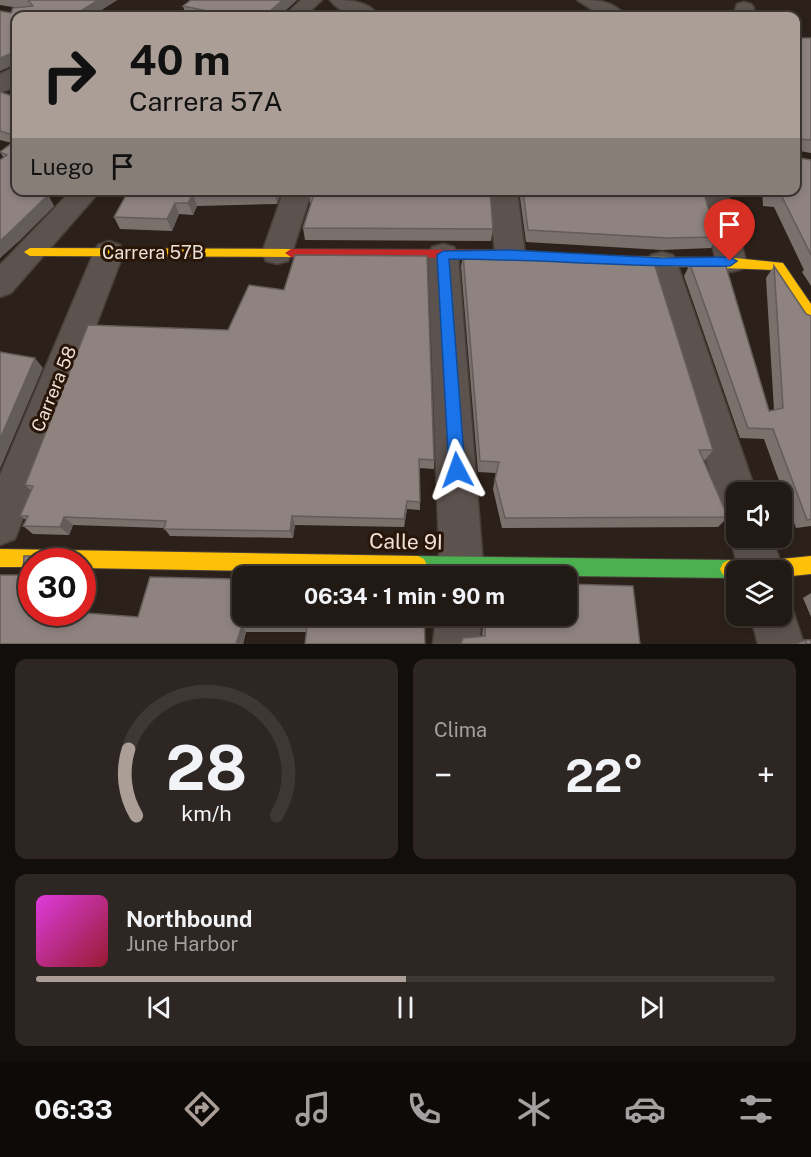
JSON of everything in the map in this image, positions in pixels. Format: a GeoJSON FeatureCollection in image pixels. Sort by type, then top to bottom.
{"type":"FeatureCollection","features":[{"type":"Feature","properties":{"kind":"street"},"geometry":{"type":"LineString","coordinates":[[298,12],[312,0]]}},
{"type":"Feature","properties":{"kind":"street"},"geometry":{"type":"LineString","coordinates":[[354,8],[381,0]]}},
{"type":"Feature","properties":{"kind":"street"},"geometry":{"type":"LineString","coordinates":[[587,0],[608,12]]}},
{"type":"Feature","properties":{"kind":"street"},"geometry":{"type":"LineString","coordinates":[[0,285],[83,195]]}},
{"type":"Feature","properties":{"kind":"street"},"geometry":{"type":"LineString","coordinates":[[277,253],[296,195]]}},
{"type":"Feature","properties":{"kind":"street"},"geometry":{"type":"LineString","coordinates":[[504,195],[510,254]]}},
{"type":"Feature","properties":{"kind":"street"},"geometry":{"type":"LineString","coordinates":[[714,195],[730,261]]}},
{"type":"Feature","properties":{"kind":"street","name":"Carrera 57B"},"geometry":{"type":"LineString","coordinates":[[30,252],[510,254],[662,263],[730,261],[779,266],[811,315]]}},
{"type":"Feature","properties":{"kind":"street","name":"Carrera 58"},"geometry":{"type":"LineString","coordinates":[[0,525],[109,252]]}},
{"type":"Feature","properties":{"kind":"street"},"geometry":{"type":"LineString","coordinates":[[443,255],[463,566]]}},
{"type":"Feature","properties":{"kind":"street"},"geometry":{"type":"LineString","coordinates":[[662,263],[732,482]]}},
{"type":"Feature","properties":{"kind":"street","name":"Calle 9I"},"geometry":{"type":"LineString","coordinates":[[0,558],[309,566]]}},
{"type":"Feature","properties":{"kind":"street","name":"Calle 9I"},"geometry":{"type":"LineString","coordinates":[[792,567],[811,565]]}},
{"type":"Feature","properties":{"kind":"street","name":"Calle 9I"},"geometry":{"type":"LineString","coordinates":[[577,570],[726,570]]}},
{"type":"Feature","properties":{"kind":"street"},"geometry":{"type":"LineString","coordinates":[[456,644],[458,626]]}},
{"type":"Feature","properties":{"kind":"street"},"geometry":{"type":"LineString","coordinates":[[776,626],[781,644]]}},
{"type":"Feature","properties":{"kind":"building"},"geometry":{"type":"Polygon","coordinates":[[[28,0],[98,0],[79,12],[12,12],[12,55],[0,58],[0,11],[11,13],[13,8],[33,6],[28,0]]]}},
{"type":"Feature","properties":{"kind":"building"},"geometry":{"type":"Polygon","coordinates":[[[191,0],[283,0],[269,12],[212,12],[183,6],[191,0]]]}},
{"type":"Feature","properties":{"kind":"building"},"geometry":{"type":"Polygon","coordinates":[[[800,37],[811,38],[811,140],[800,139],[800,37]]]}},
{"type":"Feature","properties":{"kind":"building"},"geometry":{"type":"Polygon","coordinates":[[[0,92],[12,96],[12,135],[0,131],[0,92]]]}},
{"type":"Feature","properties":{"kind":"building"},"geometry":{"type":"Polygon","coordinates":[[[12,143],[12,195],[48,195],[0,241],[0,160],[7,155],[0,152],[12,143]]]}},
{"type":"Feature","properties":{"kind":"building"},"geometry":{"type":"Polygon","coordinates":[[[800,158],[811,160],[811,255],[781,195],[800,195],[800,158]]]}},
{"type":"Feature","properties":{"kind":"building"},"geometry":{"type":"Polygon","coordinates":[[[126,195],[192,195],[188,203],[175,203],[167,219],[114,217],[126,195]]]}},
{"type":"Feature","properties":{"kind":"building"},"geometry":{"type":"Polygon","coordinates":[[[314,195],[490,195],[493,229],[303,228],[314,195]]]}},
{"type":"Feature","properties":{"kind":"building"},"geometry":{"type":"Polygon","coordinates":[[[524,195],[704,195],[717,237],[667,238],[528,230],[524,195]]]}},
{"type":"Feature","properties":{"kind":"building"},"geometry":{"type":"Polygon","coordinates":[[[463,254],[512,254],[654,263],[713,450],[699,450],[726,517],[505,518],[495,479],[499,462],[480,461],[463,254]]]}},
{"type":"Feature","properties":{"kind":"building"},"geometry":{"type":"Polygon","coordinates":[[[295,255],[427,256],[434,460],[419,459],[420,502],[407,501],[404,519],[292,516],[290,531],[164,529],[166,521],[64,517],[60,527],[23,526],[28,516],[20,516],[33,486],[25,485],[88,325],[228,330],[249,285],[284,290],[295,255]]]}},
{"type":"Feature","properties":{"kind":"building"},"geometry":{"type":"Polygon","coordinates":[[[725,263],[769,411],[783,408],[774,266],[806,314],[811,316],[811,519],[807,520],[773,429],[748,428],[690,264],[725,263]]]}},
{"type":"Feature","properties":{"kind":"building"},"geometry":{"type":"Polygon","coordinates":[[[0,352],[35,358],[0,439],[0,352]]]}},
{"type":"Feature","properties":{"kind":"building"},"geometry":{"type":"Polygon","coordinates":[[[0,575],[18,575],[18,626],[96,626],[96,614],[138,617],[150,577],[232,579],[232,626],[242,626],[236,644],[0,644],[0,575]]]}},
{"type":"Feature","properties":{"kind":"building"},"geometry":{"type":"Polygon","coordinates":[[[577,584],[633,586],[640,644],[461,644],[463,638],[485,636],[485,626],[577,626],[577,584]]]}},
{"type":"Feature","properties":{"kind":"building"},"geometry":{"type":"Polygon","coordinates":[[[242,626],[424,626],[425,644],[305,644],[307,627],[242,626]]]}},
{"type":"Feature","properties":{"kind":"traffic: fast"},"geometry":{"type":"LineString","coordinates":[[418,565],[726,569]]}},
{"type":"Feature","properties":{"kind":"traffic: slow"},"geometry":{"type":"LineString","coordinates":[[30,252],[291,253]]}},
{"type":"Feature","properties":{"kind":"traffic: slow"},"geometry":{"type":"LineString","coordinates":[[603,260],[779,266],[811,315]]}},
{"type":"Feature","properties":{"kind":"traffic: slow"},"geometry":{"type":"LineString","coordinates":[[0,558],[418,565]]}},
{"type":"Feature","properties":{"kind":"traffic: slow"},"geometry":{"type":"LineString","coordinates":[[792,567],[811,565]]}},
{"type":"Feature","properties":{"kind":"traffic: jam"},"geometry":{"type":"LineString","coordinates":[[291,253],[510,254],[603,260]]}},
{"type":"Feature","properties":{"kind":"route"},"geometry":{"type":"LineString","coordinates":[[457,470],[443,255],[510,254],[662,263],[730,261]]}}]}
